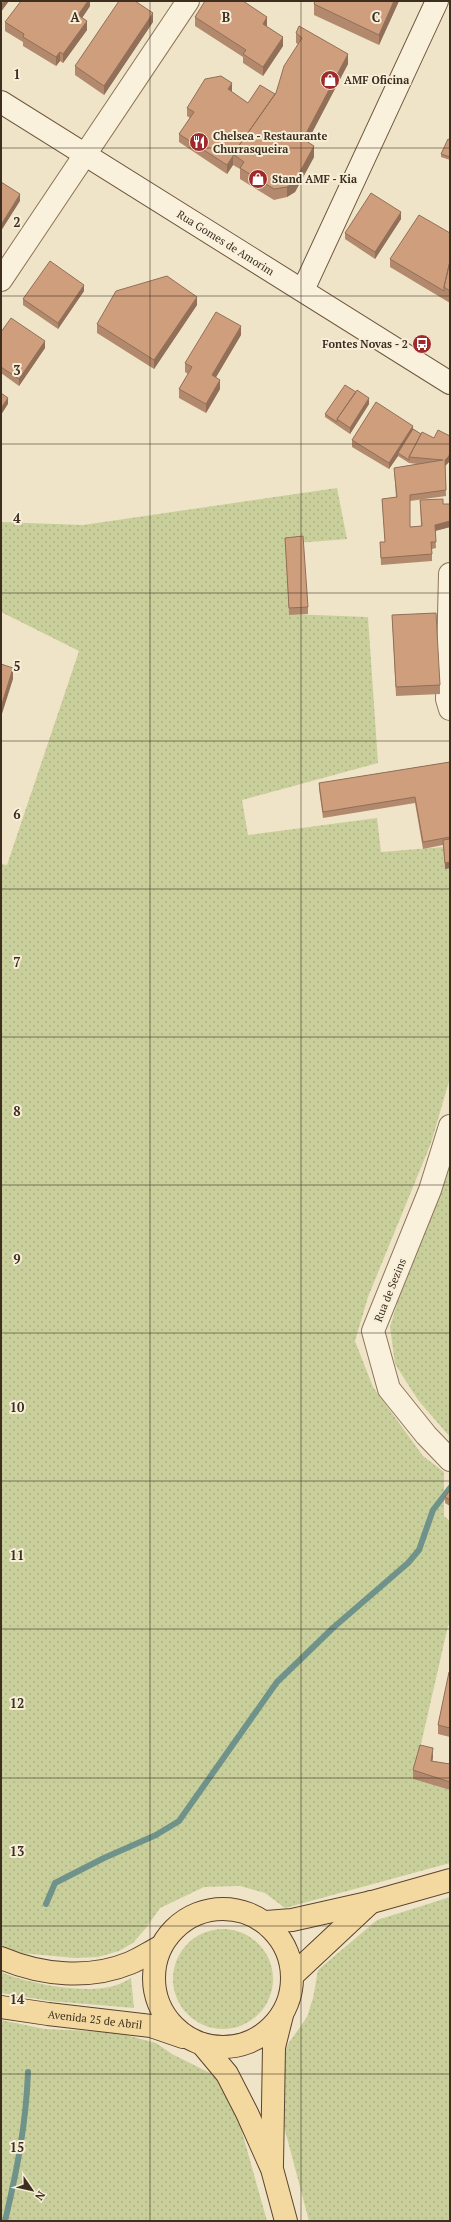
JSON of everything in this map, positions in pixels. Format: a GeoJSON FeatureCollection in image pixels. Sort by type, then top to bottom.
{"type":"FeatureCollection","features":[{"type":"Feature","properties":{"kind":"main road"},"geometry":{"type":"LineString","coordinates":[[266,1922],[292,1920],[372,1902],[450,1880]]}},
{"type":"Feature","properties":{"kind":"main road"},"geometry":{"type":"LineString","coordinates":[[293,1975],[372,1902]]}},
{"type":"Feature","properties":{"kind":"main road","name":"Avenida 25 de Abril"},"geometry":{"type":"LineString","coordinates":[[272,2169],[274,2047],[283,2014],[291,1995],[293,1975],[286,1949],[280,1937],[266,1922],[246,1911],[224,1908],[201,1911],[184,1919],[170,1932],[160,1947],[154,1967],[154,1988],[160,2008],[172,2025],[195,2042],[227,2074],[272,2169],[286,2221]]}},
{"type":"Feature","properties":{"kind":"main road","name":"Avenida 25 de Abril"},"geometry":{"type":"LineString","coordinates":[[1,1958],[17,1965],[56,1974],[96,1972],[130,1963],[160,1947]]}},
{"type":"Feature","properties":{"kind":"main road","name":"Avenida 25 de Abril"},"geometry":{"type":"LineString","coordinates":[[1,2006],[48,2014],[151,2026],[195,2042],[220,2048],[239,2046],[256,2039],[271,2028],[283,2014]]}},
{"type":"Feature","properties":{"kind":"street"},"geometry":{"type":"LineString","coordinates":[[1,280],[87,154],[188,1]]}},
{"type":"Feature","properties":{"kind":"street"},"geometry":{"type":"LineString","coordinates":[[303,290],[437,1]]}},
{"type":"Feature","properties":{"kind":"street","name":"Rua Gomes de Amorim"},"geometry":{"type":"LineString","coordinates":[[1,102],[87,154],[450,383]]}},
{"type":"Feature","properties":{"kind":"street"},"geometry":{"type":"LineString","coordinates":[[450,574],[448,699],[450,709]]}},
{"type":"Feature","properties":{"kind":"street","name":"Rua de Sezins"},"geometry":{"type":"LineString","coordinates":[[450,1126],[430,1190],[373,1331],[389,1389],[426,1435],[450,1460]]}},
{"type":"Feature","properties":{"kind":"green space"},"geometry":{"type":"Polygon","coordinates":[[[337,488],[347,539],[285,544],[289,614],[368,617],[378,763],[242,800],[248,835],[377,818],[381,852],[443,847],[445,869],[450,868],[450,1078],[431,1143],[368,1297],[355,1341],[373,1387],[423,1456],[444,1472],[444,1516],[450,1521],[450,1623],[448,1626],[413,1779],[450,1790],[450,1863],[285,1908],[265,1893],[240,1886],[204,1887],[160,1908],[133,1943],[119,1951],[98,1957],[75,1958],[21,1953],[1,1945],[1,864],[7,865],[79,651],[1,612],[1,522],[83,525],[337,488]]]}},
{"type":"Feature","properties":{"kind":"green space"},"geometry":{"type":"Polygon","coordinates":[[[450,1163],[450,1437],[418,1400],[395,1364],[390,1327],[405,1277],[429,1223],[450,1163]]]}},
{"type":"Feature","properties":{"kind":"green space"},"geometry":{"type":"Polygon","coordinates":[[[450,1897],[450,2221],[309,2221],[282,2119],[281,2059],[288,2044],[307,2017],[313,1998],[318,1970],[377,1920],[450,1897]]]}},
{"type":"Feature","properties":{"kind":"green space"},"geometry":{"type":"Polygon","coordinates":[[[223,1929],[242,1933],[258,1944],[269,1960],[273,1979],[269,1998],[258,2014],[242,2025],[223,2029],[204,2025],[188,2014],[177,1998],[173,1979],[177,1960],[188,1944],[204,1933],[223,1929]]]}},
{"type":"Feature","properties":{"kind":"green space"},"geometry":{"type":"Polygon","coordinates":[[[1,1972],[41,1984],[88,1989],[114,1986],[131,1978],[134,2008],[50,2001],[1,1993],[1,1972]]]}},
{"type":"Feature","properties":{"kind":"green space"},"geometry":{"type":"Polygon","coordinates":[[[1,2020],[45,2029],[115,2032],[156,2043],[172,2054],[216,2076],[237,2114],[267,2221],[1,2221],[1,2020]]]}},
{"type":"Feature","properties":{"kind":"building"},"geometry":{"type":"Polygon","coordinates":[[[21,1],[88,1],[78,15],[87,21],[63,54],[60,52],[56,57],[23,37],[24,34],[5,22],[21,1]]]}},
{"type":"Feature","properties":{"kind":"building"},"geometry":{"type":"Polygon","coordinates":[[[119,1],[135,1],[153,13],[104,86],[75,66],[119,1]]]}},
{"type":"Feature","properties":{"kind":"building"},"geometry":{"type":"Polygon","coordinates":[[[205,1],[243,1],[267,17],[263,24],[283,37],[263,67],[243,54],[246,50],[195,17],[205,1]]]}},
{"type":"Feature","properties":{"kind":"building"},"geometry":{"type":"Polygon","coordinates":[[[315,1],[394,1],[379,35],[314,4],[315,1]]]}},
{"type":"Feature","properties":{"kind":"building"},"geometry":{"type":"Polygon","coordinates":[[[299,26],[348,54],[303,139],[314,146],[295,181],[287,187],[274,189],[240,168],[244,162],[233,154],[276,93],[284,66],[302,38],[296,33],[299,26]]]}},
{"type":"Feature","properties":{"kind":"building"},"geometry":{"type":"Polygon","coordinates":[[[221,76],[232,83],[228,89],[248,103],[260,85],[275,94],[227,165],[179,134],[194,112],[187,108],[205,79],[221,76]]]}},
{"type":"Feature","properties":{"kind":"building"},"geometry":{"type":"Polygon","coordinates":[[[448,139],[450,140],[450,157],[441,154],[448,139]]]}},
{"type":"Feature","properties":{"kind":"building"},"geometry":{"type":"Polygon","coordinates":[[[1,182],[20,194],[1,225],[1,182]]]}},
{"type":"Feature","properties":{"kind":"building"},"geometry":{"type":"Polygon","coordinates":[[[371,193],[401,212],[375,252],[345,233],[371,193]]]}},
{"type":"Feature","properties":{"kind":"building"},"geometry":{"type":"Polygon","coordinates":[[[419,215],[450,233],[450,261],[444,291],[390,259],[419,215]]]}},
{"type":"Feature","properties":{"kind":"building"},"geometry":{"type":"Polygon","coordinates":[[[50,261],[84,285],[58,323],[23,299],[50,261]]]}},
{"type":"Feature","properties":{"kind":"building"},"geometry":{"type":"Polygon","coordinates":[[[450,261],[450,291],[444,287],[450,261]]]}},
{"type":"Feature","properties":{"kind":"building"},"geometry":{"type":"Polygon","coordinates":[[[167,276],[197,297],[154,360],[97,324],[116,291],[167,276]]]}},
{"type":"Feature","properties":{"kind":"building"},"geometry":{"type":"Polygon","coordinates":[[[216,312],[241,326],[212,375],[220,380],[206,404],[179,389],[192,367],[185,363],[216,312]]]}},
{"type":"Feature","properties":{"kind":"building"},"geometry":{"type":"Polygon","coordinates":[[[11,318],[45,341],[19,379],[1,367],[1,332],[11,318]]]}},
{"type":"Feature","properties":{"kind":"building"},"geometry":{"type":"Polygon","coordinates":[[[345,385],[356,392],[337,419],[337,422],[325,414],[345,385]]]}},
{"type":"Feature","properties":{"kind":"building"},"geometry":{"type":"Polygon","coordinates":[[[357,390],[369,398],[350,428],[337,419],[357,390]]]}},
{"type":"Feature","properties":{"kind":"building"},"geometry":{"type":"Polygon","coordinates":[[[1,393],[8,398],[1,408],[1,393]]]}},
{"type":"Feature","properties":{"kind":"building"},"geometry":{"type":"Polygon","coordinates":[[[376,402],[413,426],[389,463],[352,440],[376,402]]]}},
{"type":"Feature","properties":{"kind":"building"},"geometry":{"type":"Polygon","coordinates":[[[413,429],[421,434],[409,457],[409,460],[398,453],[413,429]]]}},
{"type":"Feature","properties":{"kind":"building"},"geometry":{"type":"Polygon","coordinates":[[[438,430],[450,436],[449,456],[445,460],[446,490],[410,495],[410,527],[422,526],[420,500],[443,499],[443,504],[450,504],[450,521],[435,525],[436,542],[431,542],[432,554],[381,558],[380,542],[385,542],[382,499],[397,497],[394,468],[443,460],[409,457],[422,432],[434,438],[438,430]]]}},
{"type":"Feature","properties":{"kind":"building"},"geometry":{"type":"Polygon","coordinates":[[[303,536],[308,607],[289,608],[285,538],[303,536]]]}},
{"type":"Feature","properties":{"kind":"building"},"geometry":{"type":"Polygon","coordinates":[[[436,613],[440,685],[396,687],[392,615],[436,613]]]}},
{"type":"Feature","properties":{"kind":"building"},"geometry":{"type":"Polygon","coordinates":[[[1,664],[13,668],[1,707],[1,664]]]}},
{"type":"Feature","properties":{"kind":"building"},"geometry":{"type":"Polygon","coordinates":[[[450,762],[450,837],[423,842],[415,797],[323,812],[319,783],[450,762]]]}},
{"type":"Feature","properties":{"kind":"building"},"geometry":{"type":"Polygon","coordinates":[[[450,839],[450,862],[445,863],[443,840],[450,839]]]}},
{"type":"Feature","properties":{"kind":"building"},"geometry":{"type":"Polygon","coordinates":[[[450,1490],[450,1500],[445,1497],[450,1490]]]}},
{"type":"Feature","properties":{"kind":"building"},"geometry":{"type":"Polygon","coordinates":[[[450,1672],[450,1728],[438,1725],[450,1672]]]}},
{"type":"Feature","properties":{"kind":"building"},"geometry":{"type":"Polygon","coordinates":[[[420,1745],[433,1748],[431,1761],[450,1764],[450,1782],[413,1770],[420,1745]]]}},
{"type":"Feature","properties":{"kind":"waterway"},"geometry":{"type":"LineString","coordinates":[[46,1904],[55,1883],[104,1858],[156,1835],[179,1821],[277,1682],[334,1627],[408,1563],[419,1550],[433,1510],[450,1488]]}},
{"type":"Feature","properties":{"kind":"waterway"},"geometry":{"type":"LineString","coordinates":[[5,2221],[20,2147],[28,2072]]}},
{"type":"Feature","properties":{"kind":"place","name":"AMF Oficina"},"geometry":{"type":"Point","coordinates":[330,80]}},
{"type":"Feature","properties":{"kind":"place","name":"Chelsea - Restaurante Churrasqueira"},"geometry":{"type":"Point","coordinates":[199,142]}},
{"type":"Feature","properties":{"kind":"place","name":"Stand AMF - Kia"},"geometry":{"type":"Point","coordinates":[258,179]}},
{"type":"Feature","properties":{"kind":"place","name":"Fontes Novas - 2"},"geometry":{"type":"Point","coordinates":[422,344]}}]}
